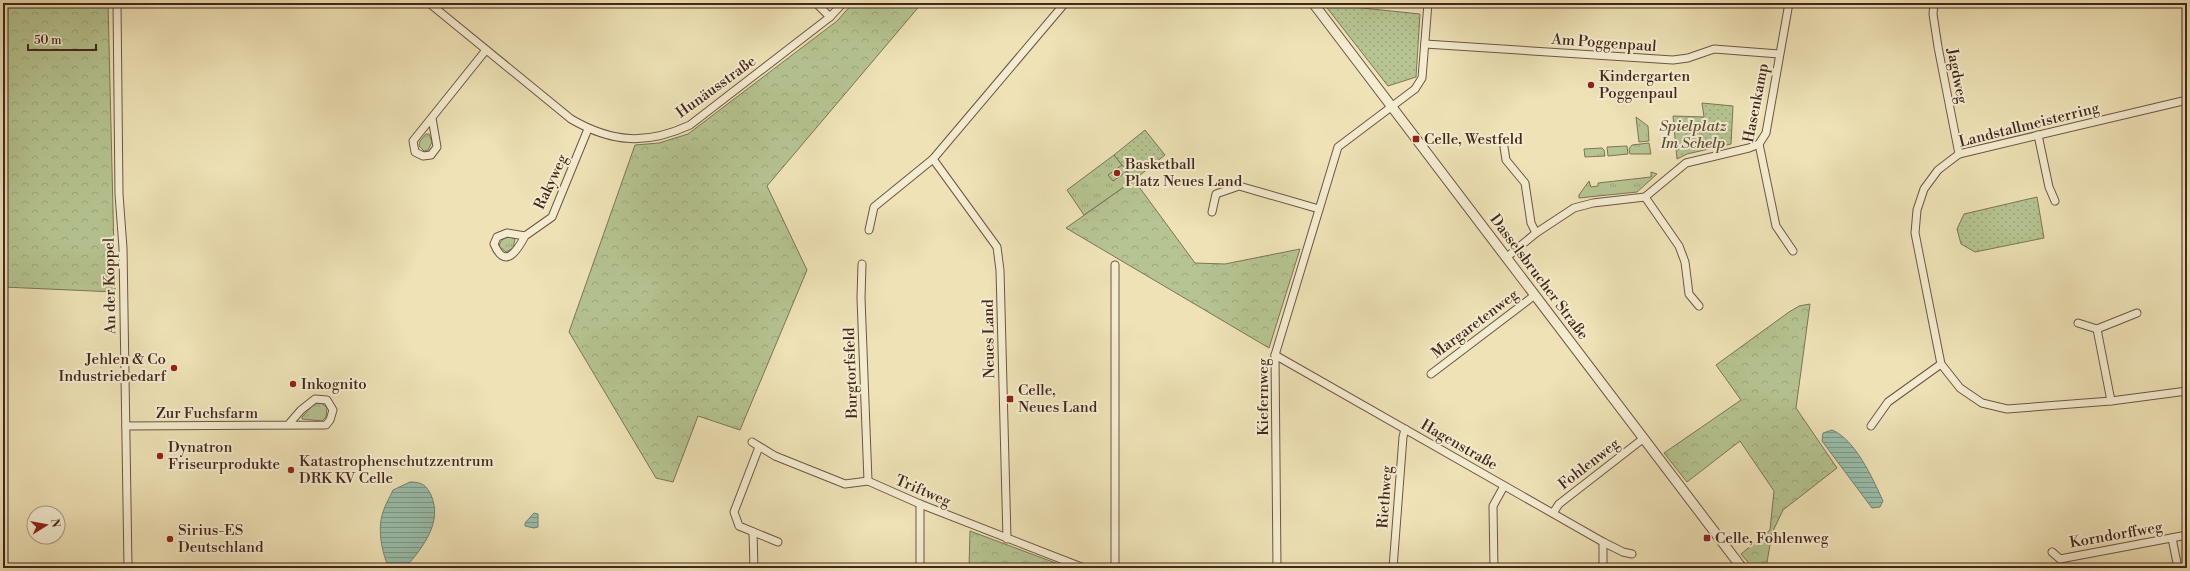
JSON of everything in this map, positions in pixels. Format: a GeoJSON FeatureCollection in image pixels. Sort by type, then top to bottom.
{"type":"FeatureCollection","features":[{"type":"Feature","properties":{"kind":"street","name":"An der Koppel"},"geometry":{"type":"LineString","coordinates":[[118,3],[119,194],[123,248],[128,568]]}},
{"type":"Feature","properties":{"kind":"street","name":"Hunäusstraße"},"geometry":{"type":"LineString","coordinates":[[429,3],[571,119],[588,129],[615,138],[644,139],[672,133],[690,125],[830,17],[842,3]]}},
{"type":"Feature","properties":{"kind":"street"},"geometry":{"type":"LineString","coordinates":[[816,3],[830,17]]}},
{"type":"Feature","properties":{"kind":"street"},"geometry":{"type":"LineString","coordinates":[[869,230],[874,207],[933,159],[1065,3]]}},
{"type":"Feature","properties":{"kind":"street","name":"Dasselsbrucher Straße"},"geometry":{"type":"LineString","coordinates":[[1313,3],[1742,568]]}},
{"type":"Feature","properties":{"kind":"street","name":"Kiefernweg"},"geometry":{"type":"LineString","coordinates":[[1277,568],[1275,355],[1338,147],[1416,88],[1422,78],[1428,3]]}},
{"type":"Feature","properties":{"kind":"street","name":"Hasenkamp"},"geometry":{"type":"LineString","coordinates":[[1789,3],[1766,133],[1759,144],[1776,226],[1793,251]]}},
{"type":"Feature","properties":{"kind":"street","name":"Jagdweg"},"geometry":{"type":"LineString","coordinates":[[1934,3],[1933,14],[1938,47],[1959,154]]}},
{"type":"Feature","properties":{"kind":"street","name":"Am Poggenpaul"},"geometry":{"type":"LineString","coordinates":[[1425,44],[1673,60],[1688,58],[1714,49],[1779,54]]}},
{"type":"Feature","properties":{"kind":"street"},"geometry":{"type":"LineString","coordinates":[[432,118],[437,147],[431,155],[423,156],[415,152],[413,141],[486,50]]}},
{"type":"Feature","properties":{"kind":"street","name":"Landstallmeisterring"},"geometry":{"type":"LineString","coordinates":[[2187,100],[1959,154],[1938,170],[1924,190],[1917,210],[1915,233],[1941,364],[1960,388],[1982,403],[2002,408],[2111,401],[2187,391]]}},
{"type":"Feature","properties":{"kind":"street","name":"Rakyweg"},"geometry":{"type":"LineString","coordinates":[[524,236],[552,217],[588,129]]}},
{"type":"Feature","properties":{"kind":"street"},"geometry":{"type":"LineString","coordinates":[[2038,135],[2049,187],[2055,201]]}},
{"type":"Feature","properties":{"kind":"street"},"geometry":{"type":"LineString","coordinates":[[1506,257],[1574,208],[1593,203],[1645,197],[1686,163],[1749,148],[1759,144]]}},
{"type":"Feature","properties":{"kind":"street"},"geometry":{"type":"LineString","coordinates":[[1504,147],[1506,160],[1525,182],[1531,222],[1536,234]]}},
{"type":"Feature","properties":{"kind":"street","name":"Neues Land"},"geometry":{"type":"LineString","coordinates":[[933,159],[997,247],[1000,270],[1007,539]]}},
{"type":"Feature","properties":{"kind":"street"},"geometry":{"type":"LineString","coordinates":[[1212,212],[1216,194],[1239,186],[1318,209]]}},
{"type":"Feature","properties":{"kind":"street"},"geometry":{"type":"LineString","coordinates":[[1645,197],[1679,246],[1685,262],[1688,294],[1699,306]]}},
{"type":"Feature","properties":{"kind":"street","name":"Burgtorfsfeld"},"geometry":{"type":"LineString","coordinates":[[862,264],[861,298],[868,481]]}},
{"type":"Feature","properties":{"kind":"street"},"geometry":{"type":"LineString","coordinates":[[1115,265],[1115,568]]}},
{"type":"Feature","properties":{"kind":"street","name":"Margaretenweg"},"geometry":{"type":"LineString","coordinates":[[1430,374],[1535,295]]}},
{"type":"Feature","properties":{"kind":"street"},"geometry":{"type":"LineString","coordinates":[[2078,323],[2097,330],[2137,313]]}},
{"type":"Feature","properties":{"kind":"street"},"geometry":{"type":"LineString","coordinates":[[2097,330],[2111,401]]}},
{"type":"Feature","properties":{"kind":"street","name":"Hagenstraße"},"geometry":{"type":"LineString","coordinates":[[1275,355],[1603,542],[1622,552],[1632,554]]}},
{"type":"Feature","properties":{"kind":"street"},"geometry":{"type":"LineString","coordinates":[[1872,426],[1888,402],[1941,364]]}},
{"type":"Feature","properties":{"kind":"street","name":"Zur Fuchsfarm"},"geometry":{"type":"LineString","coordinates":[[126,426],[326,425],[334,410],[327,400],[315,399],[301,410],[288,425]]}},
{"type":"Feature","properties":{"kind":"street","name":"Riethweg"},"geometry":{"type":"LineString","coordinates":[[1393,568],[1403,437],[1405,429]]}},
{"type":"Feature","properties":{"kind":"street","name":"Fohlenweg"},"geometry":{"type":"LineString","coordinates":[[1553,513],[1559,504],[1644,438]]}},
{"type":"Feature","properties":{"kind":"street"},"geometry":{"type":"LineString","coordinates":[[752,442],[775,456],[845,484],[868,481]]}},
{"type":"Feature","properties":{"kind":"street"},"geometry":{"type":"LineString","coordinates":[[759,447],[734,512],[739,526],[778,542]]}},
{"type":"Feature","properties":{"kind":"street","name":"Triftweg"},"geometry":{"type":"LineString","coordinates":[[868,481],[920,504],[1084,568]]}},
{"type":"Feature","properties":{"kind":"street"},"geometry":{"type":"LineString","coordinates":[[1494,568],[1493,506],[1504,486]]}},
{"type":"Feature","properties":{"kind":"street"},"geometry":{"type":"LineString","coordinates":[[920,504],[920,568]]}},
{"type":"Feature","properties":{"kind":"street"},"geometry":{"type":"LineString","coordinates":[[753,532],[754,568]]}},
{"type":"Feature","properties":{"kind":"street","name":"Korndorffweg"},"geometry":{"type":"LineString","coordinates":[[2052,552],[2060,559],[2187,535]]}},
{"type":"Feature","properties":{"kind":"street"},"geometry":{"type":"LineString","coordinates":[[2172,538],[2178,568]]}},
{"type":"Feature","properties":{"kind":"street"},"geometry":{"type":"LineString","coordinates":[[1603,542],[1603,568]]}},
{"type":"Feature","properties":{"kind":"green space"},"geometry":{"type":"Polygon","coordinates":[[[3,3],[108,3],[115,292],[3,287],[3,3]]]}},
{"type":"Feature","properties":{"kind":"green space"},"geometry":{"type":"Polygon","coordinates":[[[853,3],[922,3],[767,186],[807,270],[740,430],[698,416],[673,482],[656,478],[569,332],[635,145],[659,143],[688,134],[837,21],[853,3]]]}},
{"type":"Feature","properties":{"kind":"green space"},"geometry":{"type":"Polygon","coordinates":[[[1324,4],[1420,14],[1416,77],[1388,86],[1324,4]]]}},
{"type":"Feature","properties":{"kind":"green space","name":"Spielplatz Im Schelp"},"geometry":{"type":"Polygon","coordinates":[[[1702,103],[1733,106],[1731,144],[1687,154],[1677,159],[1673,116],[1704,117],[1702,103]]]}},
{"type":"Feature","properties":{"kind":"green space"},"geometry":{"type":"Polygon","coordinates":[[[1636,117],[1648,126],[1649,141],[1639,142],[1636,117]]]}},
{"type":"Feature","properties":{"kind":"green space"},"geometry":{"type":"Polygon","coordinates":[[[1145,130],[1165,155],[1134,180],[1114,155],[1145,130]]]}},
{"type":"Feature","properties":{"kind":"green space"},"geometry":{"type":"Polygon","coordinates":[[[426,134],[429,134],[432,142],[428,150],[424,151],[419,146],[420,141],[426,134]]]}},
{"type":"Feature","properties":{"kind":"green space"},"geometry":{"type":"Polygon","coordinates":[[[1649,143],[1651,154],[1630,154],[1629,149],[1632,145],[1649,143]]]}},
{"type":"Feature","properties":{"kind":"green space"},"geometry":{"type":"Polygon","coordinates":[[[1627,146],[1628,154],[1608,156],[1607,147],[1627,146]]]}},
{"type":"Feature","properties":{"kind":"green space"},"geometry":{"type":"Polygon","coordinates":[[[1602,148],[1605,156],[1585,157],[1584,149],[1602,148]]]}},
{"type":"Feature","properties":{"kind":"green space"},"geometry":{"type":"Polygon","coordinates":[[[1114,155],[1122,165],[1109,175],[1113,181],[1127,171],[1134,180],[1084,215],[1067,190],[1114,155]]]}},
{"type":"Feature","properties":{"kind":"green space","name":"Basketball Platz Neues Land"},"geometry":{"type":"Polygon","coordinates":[[[1122,165],[1127,171],[1113,181],[1108,175],[1122,165]]]}},
{"type":"Feature","properties":{"kind":"green space"},"geometry":{"type":"Polygon","coordinates":[[[1651,172],[1657,174],[1637,192],[1579,198],[1579,195],[1589,181],[1591,187],[1598,186],[1598,183],[1651,177],[1651,172]]]}},
{"type":"Feature","properties":{"kind":"green space"},"geometry":{"type":"Polygon","coordinates":[[[1134,180],[1195,263],[1225,264],[1300,249],[1269,348],[1066,228],[1134,180]]]}},
{"type":"Feature","properties":{"kind":"green space"},"geometry":{"type":"Polygon","coordinates":[[[2037,197],[2044,238],[1975,252],[1961,244],[1957,229],[1964,214],[2037,197]]]}},
{"type":"Feature","properties":{"kind":"green space"},"geometry":{"type":"Polygon","coordinates":[[[510,237],[515,239],[513,248],[506,252],[499,246],[503,239],[510,237]]]}},
{"type":"Feature","properties":{"kind":"green space"},"geometry":{"type":"Polygon","coordinates":[[[1810,304],[1796,408],[1837,468],[1783,510],[1772,533],[1766,568],[1753,568],[1741,554],[1770,530],[1774,491],[1740,441],[1687,482],[1664,453],[1741,400],[1716,365],[1789,312],[1799,306],[1810,304]]]}},
{"type":"Feature","properties":{"kind":"green space"},"geometry":{"type":"Polygon","coordinates":[[[318,403],[323,404],[327,408],[326,417],[322,421],[302,419],[302,417],[313,405],[318,403]]]}},
{"type":"Feature","properties":{"kind":"green space"},"geometry":{"type":"Polygon","coordinates":[[[970,531],[1069,568],[969,568],[970,531]]]}},
{"type":"Feature","properties":{"kind":"shaded area"},"geometry":{"type":"Polygon","coordinates":[[[1832,430],[1848,442],[1856,451],[1883,501],[1880,507],[1872,508],[1822,441],[1823,433],[1832,430]]]}},
{"type":"Feature","properties":{"kind":"shaded area"},"geometry":{"type":"Polygon","coordinates":[[[410,482],[421,483],[431,495],[435,515],[433,524],[425,543],[406,567],[389,568],[381,541],[381,519],[393,490],[410,482]]]}},
{"type":"Feature","properties":{"kind":"shaded area"},"geometry":{"type":"Polygon","coordinates":[[[534,513],[538,514],[538,527],[534,528],[525,526],[525,523],[534,513]]]}},
{"type":"Feature","properties":{"kind":"place","name":"Kindergarten Poggenpaul"},"geometry":{"type":"Point","coordinates":[1591,85]}},
{"type":"Feature","properties":{"kind":"place","name":"Celle, Westfeld"},"geometry":{"type":"Point","coordinates":[1416,139]}},
{"type":"Feature","properties":{"kind":"place","name":"Basketball Platz Neues Land"},"geometry":{"type":"Point","coordinates":[1117,173]}},
{"type":"Feature","properties":{"kind":"place","name":"Jehlen & Co Industriebedarf"},"geometry":{"type":"Point","coordinates":[174,368]}},
{"type":"Feature","properties":{"kind":"place","name":"Inkognito"},"geometry":{"type":"Point","coordinates":[293,384]}},
{"type":"Feature","properties":{"kind":"place","name":"Celle, Neues Land"},"geometry":{"type":"Point","coordinates":[1010,399]}},
{"type":"Feature","properties":{"kind":"place","name":"Dynatron Friseurprodukte"},"geometry":{"type":"Point","coordinates":[160,456]}},
{"type":"Feature","properties":{"kind":"place","name":"Katastrophenschutzzentrum DRK KV Celle"},"geometry":{"type":"Point","coordinates":[291,470]}},
{"type":"Feature","properties":{"kind":"place","name":"Celle, Fohlenweg"},"geometry":{"type":"Point","coordinates":[1707,538]}},
{"type":"Feature","properties":{"kind":"place","name":"Sirius-ES Deutschland"},"geometry":{"type":"Point","coordinates":[170,539]}}]}
